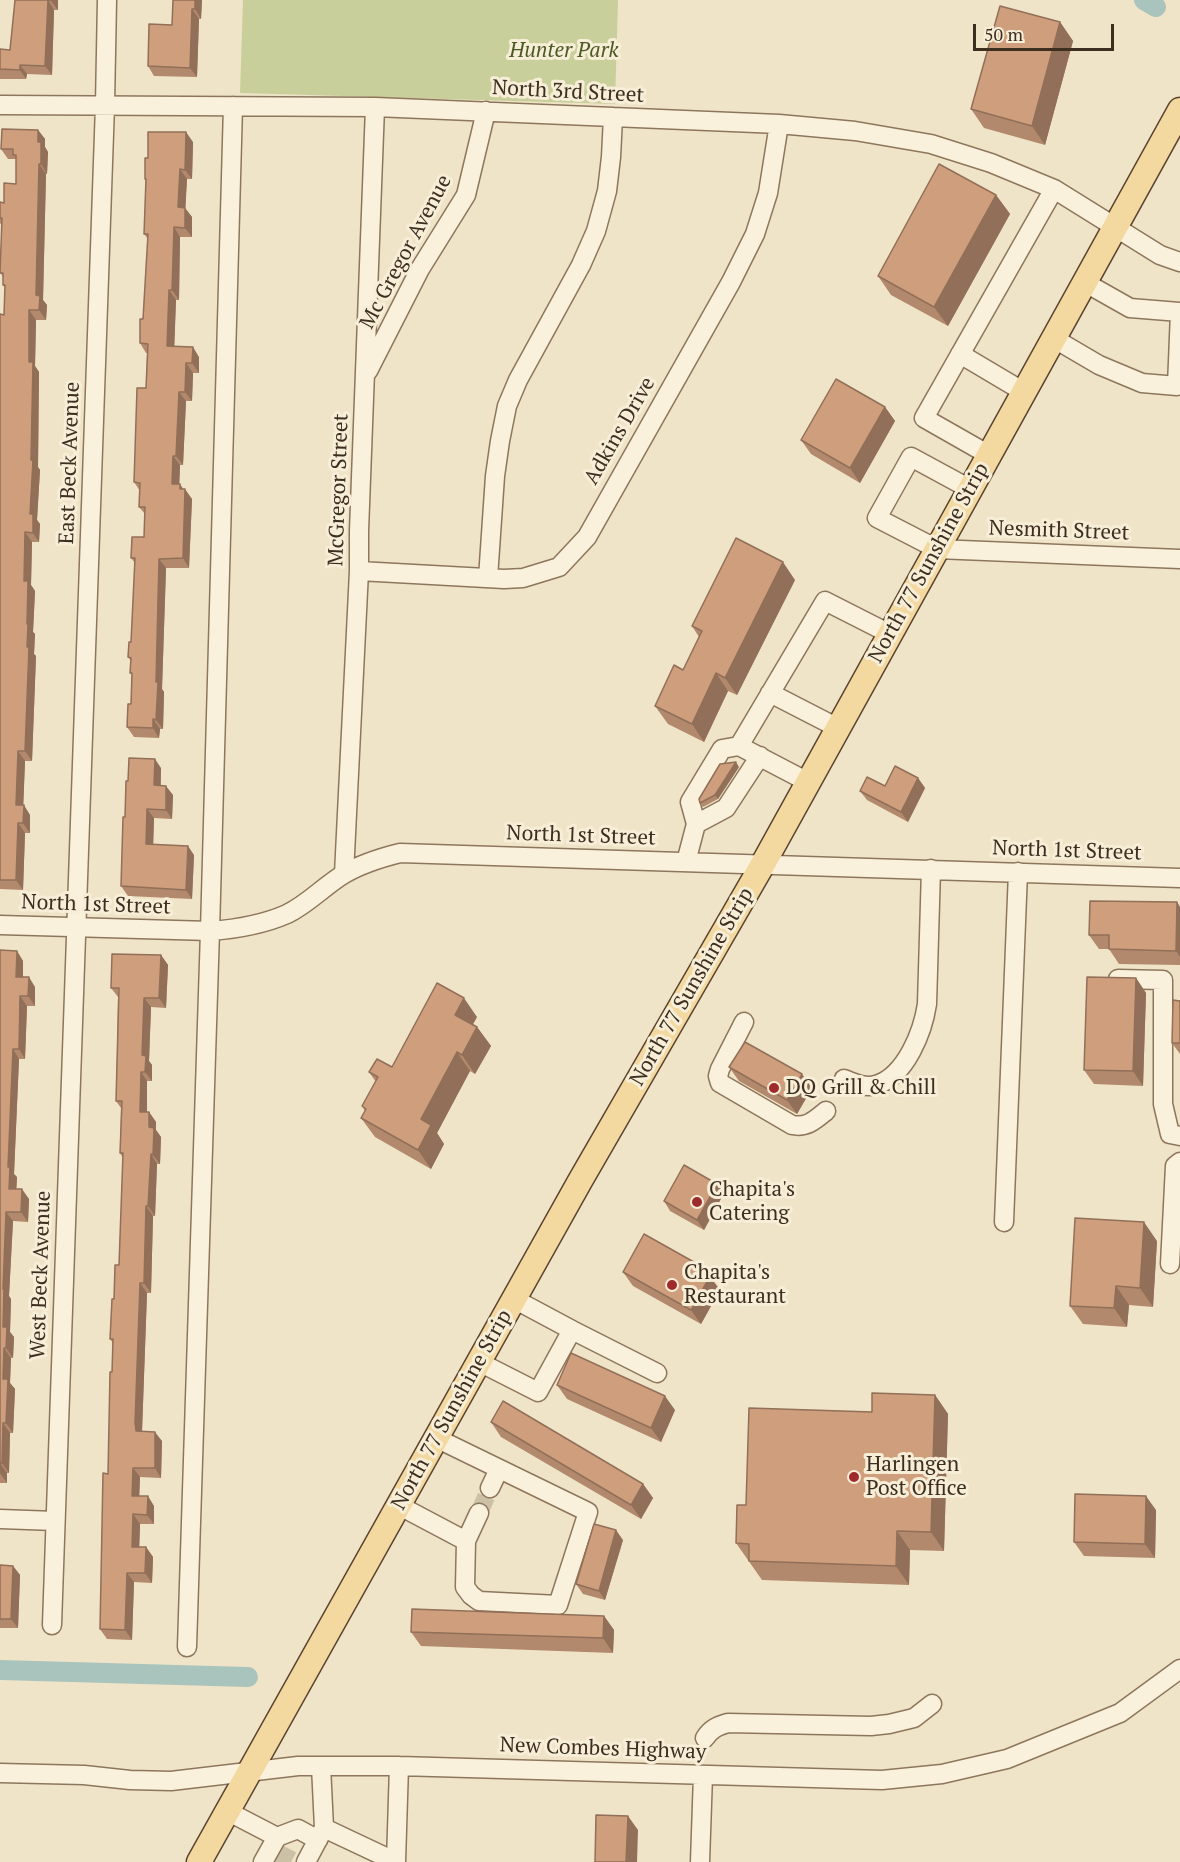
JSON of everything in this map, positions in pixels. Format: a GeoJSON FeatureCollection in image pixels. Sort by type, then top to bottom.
{"type":"FeatureCollection","features":[{"type":"Feature","properties":{"kind":"main road","name":"North 77 Sunshine Strip"},"geometry":{"type":"LineString","coordinates":[[199,1862],[514,1299],[763,864],[1114,226],[1174,135],[1180,110]]}},
{"type":"Feature","properties":{"kind":"street","name":"East Beck Avenue"},"geometry":{"type":"LineString","coordinates":[[77,927],[107,0]]}},
{"type":"Feature","properties":{"kind":"street","name":"North 3rd Street"},"geometry":{"type":"LineString","coordinates":[[0,105],[375,106],[779,124],[855,131],[931,144],[991,163],[1054,189],[1160,255],[1180,262]]}},
{"type":"Feature","properties":{"kind":"street"},"geometry":{"type":"LineString","coordinates":[[188,1647],[233,106]]}},
{"type":"Feature","properties":{"kind":"street","name":"McGregor Street"},"geometry":{"type":"LineString","coordinates":[[344,874],[359,571],[375,106]]}},
{"type":"Feature","properties":{"kind":"street","name":"Mc Gregor Avenue"},"geometry":{"type":"LineString","coordinates":[[366,376],[420,269],[466,195],[486,111]]}},
{"type":"Feature","properties":{"kind":"street"},"geometry":{"type":"LineString","coordinates":[[488,578],[495,476],[507,406],[518,380],[581,265],[596,231],[607,191],[613,117]]}},
{"type":"Feature","properties":{"kind":"street","name":"Adkins Drive"},"geometry":{"type":"LineString","coordinates":[[359,571],[523,578],[558,567],[587,537],[755,234],[768,193],[779,124]]}},
{"type":"Feature","properties":{"kind":"street"},"geometry":{"type":"LineString","coordinates":[[989,455],[924,418],[1054,189]]}},
{"type":"Feature","properties":{"kind":"street"},"geometry":{"type":"LineString","coordinates":[[1053,338],[1099,365],[1142,383],[1178,387],[1180,312],[1130,308],[1084,282]]}},
{"type":"Feature","properties":{"kind":"street"},"geometry":{"type":"LineString","coordinates":[[960,354],[1024,392]]}},
{"type":"Feature","properties":{"kind":"street"},"geometry":{"type":"LineString","coordinates":[[937,549],[877,518],[911,457],[970,489]]}},
{"type":"Feature","properties":{"kind":"street","name":"Nesmith Street"},"geometry":{"type":"LineString","coordinates":[[937,549],[1180,559]]}},
{"type":"Feature","properties":{"kind":"street"},"geometry":{"type":"LineString","coordinates":[[739,746],[825,601],[890,634]]}},
{"type":"Feature","properties":{"kind":"street"},"geometry":{"type":"LineString","coordinates":[[770,693],[838,728]]}},
{"type":"Feature","properties":{"kind":"street"},"geometry":{"type":"LineString","coordinates":[[686,862],[696,824],[690,802],[707,782],[722,749],[739,746],[808,782]]}},
{"type":"Feature","properties":{"kind":"street"},"geometry":{"type":"LineString","coordinates":[[696,824],[726,808],[760,756]]}},
{"type":"Feature","properties":{"kind":"street","name":"North 1st Street"},"geometry":{"type":"LineString","coordinates":[[0,925],[210,931],[242,929],[289,913],[344,874],[375,859],[400,853],[1180,878]]}},
{"type":"Feature","properties":{"kind":"street"},"geometry":{"type":"LineString","coordinates":[[844,1079],[864,1086],[876,1085],[888,1079],[910,1054],[919,1037],[925,1021],[927,994],[931,869]]}},
{"type":"Feature","properties":{"kind":"street"},"geometry":{"type":"LineString","coordinates":[[1004,1222],[1018,872]]}},
{"type":"Feature","properties":{"kind":"street","name":"West Beck Avenue"},"geometry":{"type":"LineString","coordinates":[[52,1625],[77,927]]}},
{"type":"Feature","properties":{"kind":"street"},"geometry":{"type":"LineString","coordinates":[[1118,979],[1163,980],[1163,1104],[1170,1134],[1180,1136]]}},
{"type":"Feature","properties":{"kind":"street"},"geometry":{"type":"LineString","coordinates":[[744,1022],[720,1069],[718,1076],[720,1083],[792,1125],[800,1127],[809,1124],[826,1111]]}},
{"type":"Feature","properties":{"kind":"street"},"geometry":{"type":"LineString","coordinates":[[1170,1264],[1176,1166],[1180,1162]]}},
{"type":"Feature","properties":{"kind":"street"},"geometry":{"type":"LineString","coordinates":[[514,1299],[657,1373]]}},
{"type":"Feature","properties":{"kind":"street"},"geometry":{"type":"LineString","coordinates":[[479,1362],[538,1392],[572,1330]]}},
{"type":"Feature","properties":{"kind":"street"},"geometry":{"type":"LineString","coordinates":[[436,1438],[588,1512],[558,1605],[479,1601],[471,1595],[465,1587],[466,1541],[479,1513]]}},
{"type":"Feature","properties":{"kind":"street"},"geometry":{"type":"LineString","coordinates":[[490,1488],[499,1469]]}},
{"type":"Feature","properties":{"kind":"street"},"geometry":{"type":"LineString","coordinates":[[398,1505],[466,1541]]}},
{"type":"Feature","properties":{"kind":"street"},"geometry":{"type":"LineString","coordinates":[[0,1520],[55,1521]]}},
{"type":"Feature","properties":{"kind":"street","name":"New Combes Highway"},"geometry":{"type":"LineString","coordinates":[[0,1773],[84,1775],[130,1780],[171,1781],[298,1766],[399,1766],[882,1780],[942,1774],[1007,1759],[1120,1713],[1180,1669]]}},
{"type":"Feature","properties":{"kind":"street"},"geometry":{"type":"LineString","coordinates":[[705,1738],[710,1731],[728,1723],[854,1726],[890,1724],[914,1718],[932,1704]]}},
{"type":"Feature","properties":{"kind":"street"},"geometry":{"type":"LineString","coordinates":[[298,1862],[321,1834],[321,1766]]}},
{"type":"Feature","properties":{"kind":"street"},"geometry":{"type":"LineString","coordinates":[[227,1811],[272,1850],[298,1829],[321,1834],[396,1862],[399,1766]]}},
{"type":"Feature","properties":{"kind":"street"},"geometry":{"type":"LineString","coordinates":[[700,1862],[703,1775]]}},
{"type":"Feature","properties":{"kind":"green space","name":"Hunter Park"},"geometry":{"type":"Polygon","coordinates":[[[243,0],[618,0],[615,104],[240,93],[243,0]]]}},
{"type":"Feature","properties":{"kind":"building"},"geometry":{"type":"Polygon","coordinates":[[[15,0],[48,0],[45,66],[20,65],[20,70],[0,69],[0,49],[10,50],[15,0]]]}},
{"type":"Feature","properties":{"kind":"building"},"geometry":{"type":"Polygon","coordinates":[[[173,0],[195,0],[195,9],[192,9],[190,68],[148,66],[149,24],[172,25],[173,0]]]}},
{"type":"Feature","properties":{"kind":"building"},"geometry":{"type":"Polygon","coordinates":[[[1000,6],[1060,22],[1032,126],[971,109],[1000,6]]]}},
{"type":"Feature","properties":{"kind":"building"},"geometry":{"type":"Polygon","coordinates":[[[2,129],[38,130],[38,142],[41,142],[36,295],[40,296],[39,310],[29,310],[29,362],[33,362],[31,460],[33,460],[30,514],[33,514],[33,533],[25,532],[24,581],[28,581],[27,647],[29,647],[25,751],[18,751],[16,805],[24,805],[23,823],[18,823],[16,880],[0,880],[0,314],[4,315],[5,285],[3,285],[3,273],[0,273],[2,218],[0,218],[0,202],[4,203],[4,183],[16,184],[16,155],[13,155],[13,149],[1,149],[2,129]]]}},
{"type":"Feature","properties":{"kind":"building"},"geometry":{"type":"Polygon","coordinates":[[[148,132],[186,132],[185,170],[180,169],[178,207],[185,208],[185,228],[174,227],[167,346],[193,347],[192,363],[186,363],[185,392],[179,392],[176,456],[173,456],[172,484],[180,484],[180,489],[185,489],[183,558],[159,559],[156,682],[158,682],[156,720],[153,719],[153,728],[127,727],[128,704],[131,704],[132,673],[130,673],[131,658],[128,657],[129,642],[131,642],[135,558],[131,558],[132,537],[144,537],[145,507],[139,507],[140,483],[134,482],[137,388],[146,388],[148,344],[140,343],[140,319],[143,319],[148,234],[144,234],[145,158],[148,158],[148,132]]]}},
{"type":"Feature","properties":{"kind":"building"},"geometry":{"type":"Polygon","coordinates":[[[939,164],[996,195],[934,307],[878,276],[939,164]]]}},
{"type":"Feature","properties":{"kind":"building"},"geometry":{"type":"Polygon","coordinates":[[[836,379],[885,407],[850,468],[801,440],[836,379]]]}},
{"type":"Feature","properties":{"kind":"building"},"geometry":{"type":"Polygon","coordinates":[[[736,538],[783,562],[725,678],[716,673],[692,724],[655,706],[674,665],[683,670],[702,631],[692,626],[736,538]]]}},
{"type":"Feature","properties":{"kind":"building"},"geometry":{"type":"Polygon","coordinates":[[[129,758],[155,759],[154,785],[166,786],[166,810],[147,809],[146,844],[188,846],[186,890],[121,886],[123,817],[125,817],[129,758]]]}},
{"type":"Feature","properties":{"kind":"building"},"geometry":{"type":"Polygon","coordinates":[[[736,762],[715,795],[700,803],[699,799],[720,764],[736,762]]]}},
{"type":"Feature","properties":{"kind":"building"},"geometry":{"type":"Polygon","coordinates":[[[895,766],[918,778],[901,812],[860,791],[867,777],[885,786],[895,766]]]}},
{"type":"Feature","properties":{"kind":"building"},"geometry":{"type":"Polygon","coordinates":[[[1090,901],[1177,902],[1176,951],[1109,949],[1109,935],[1089,935],[1090,901]]]}},
{"type":"Feature","properties":{"kind":"building"},"geometry":{"type":"Polygon","coordinates":[[[0,950],[17,951],[16,977],[29,977],[28,996],[20,996],[19,1049],[13,1049],[9,1189],[22,1189],[21,1212],[6,1212],[3,1327],[7,1327],[3,1379],[8,1379],[6,1423],[3,1423],[2,1463],[0,1463],[0,950]]]}},
{"type":"Feature","properties":{"kind":"building"},"geometry":{"type":"Polygon","coordinates":[[[112,954],[161,955],[159,998],[144,998],[142,1055],[146,1056],[145,1072],[141,1072],[140,1112],[149,1112],[149,1127],[154,1128],[148,1206],[146,1206],[144,1283],[140,1283],[135,1423],[136,1431],[155,1432],[155,1468],[133,1468],[132,1496],[148,1496],[147,1515],[133,1514],[132,1547],[146,1547],[145,1573],[127,1573],[125,1630],[100,1629],[103,1473],[108,1474],[113,1339],[110,1339],[115,1265],[119,1265],[123,1153],[120,1153],[122,1101],[116,1101],[119,988],[111,988],[112,954]]]}},
{"type":"Feature","properties":{"kind":"building"},"geometry":{"type":"Polygon","coordinates":[[[1087,977],[1136,978],[1133,1071],[1084,1070],[1087,977]]]}},
{"type":"Feature","properties":{"kind":"building"},"geometry":{"type":"Polygon","coordinates":[[[437,983],[464,998],[455,1015],[477,1027],[462,1055],[457,1052],[421,1119],[431,1125],[418,1150],[361,1118],[366,1109],[362,1106],[378,1077],[369,1072],[377,1059],[392,1067],[437,983]]]}},
{"type":"Feature","properties":{"kind":"building"},"geometry":{"type":"Polygon","coordinates":[[[1173,1000],[1180,1001],[1180,1043],[1172,1043],[1173,1000]]]}},
{"type":"Feature","properties":{"kind":"building"},"geometry":{"type":"Polygon","coordinates":[[[745,1042],[802,1074],[787,1100],[729,1067],[745,1042]]]}},
{"type":"Feature","properties":{"kind":"building","name":"Chapita's Catering"},"geometry":{"type":"Polygon","coordinates":[[[684,1165],[717,1184],[697,1220],[664,1201],[684,1165]]]}},
{"type":"Feature","properties":{"kind":"building"},"geometry":{"type":"Polygon","coordinates":[[[1075,1218],[1144,1222],[1140,1288],[1116,1286],[1114,1308],[1070,1306],[1075,1218]]]}},
{"type":"Feature","properties":{"kind":"building","name":"Chapita's Restaurant"},"geometry":{"type":"Polygon","coordinates":[[[644,1234],[701,1266],[699,1270],[710,1276],[691,1310],[623,1272],[644,1234]]]}},
{"type":"Feature","properties":{"kind":"building"},"geometry":{"type":"Polygon","coordinates":[[[571,1353],[665,1396],[651,1428],[557,1385],[571,1353]]]}},
{"type":"Feature","properties":{"kind":"building","name":"Harlingen Post Office"},"geometry":{"type":"Polygon","coordinates":[[[872,1393],[935,1395],[931,1532],[897,1531],[896,1566],[749,1561],[749,1544],[736,1543],[737,1505],[746,1505],[749,1408],[872,1412],[872,1393]]]}},
{"type":"Feature","properties":{"kind":"building"},"geometry":{"type":"Polygon","coordinates":[[[503,1401],[643,1484],[631,1505],[491,1422],[503,1401]]]}},
{"type":"Feature","properties":{"kind":"building"},"geometry":{"type":"Polygon","coordinates":[[[1075,1494],[1146,1496],[1145,1544],[1074,1542],[1075,1494]]]}},
{"type":"Feature","properties":{"kind":"building"},"geometry":{"type":"Polygon","coordinates":[[[594,1524],[616,1530],[599,1591],[576,1584],[594,1524]]]}},
{"type":"Feature","properties":{"kind":"building"},"geometry":{"type":"Polygon","coordinates":[[[0,1565],[13,1566],[11,1619],[0,1619],[0,1565]]]}},
{"type":"Feature","properties":{"kind":"building"},"geometry":{"type":"Polygon","coordinates":[[[412,1609],[604,1616],[603,1638],[411,1632],[412,1609]]]}},
{"type":"Feature","properties":{"kind":"building"},"geometry":{"type":"Polygon","coordinates":[[[596,1815],[628,1816],[626,1862],[595,1862],[596,1815]]]}},
{"type":"Feature","properties":{"kind":"waterway"},"geometry":{"type":"LineString","coordinates":[[1144,0],[1156,7]]}},
{"type":"Feature","properties":{"kind":"waterway"},"geometry":{"type":"LineString","coordinates":[[0,1670],[248,1677]]}},
{"type":"Feature","properties":{"kind":"tunnel"},"geometry":{"type":"LineString","coordinates":[[479,1513],[490,1488]]}},
{"type":"Feature","properties":{"kind":"tunnel"},"geometry":{"type":"LineString","coordinates":[[276,1852],[293,1861]]}},
{"type":"Feature","properties":{"kind":"place","name":"DQ Grill & Chill"},"geometry":{"type":"Point","coordinates":[774,1088]}},
{"type":"Feature","properties":{"kind":"place","name":"Chapita's Catering"},"geometry":{"type":"Point","coordinates":[697,1202]}},
{"type":"Feature","properties":{"kind":"place","name":"Chapita's Restaurant"},"geometry":{"type":"Point","coordinates":[672,1285]}},
{"type":"Feature","properties":{"kind":"place","name":"Harlingen Post Office"},"geometry":{"type":"Point","coordinates":[854,1477]}}]}
